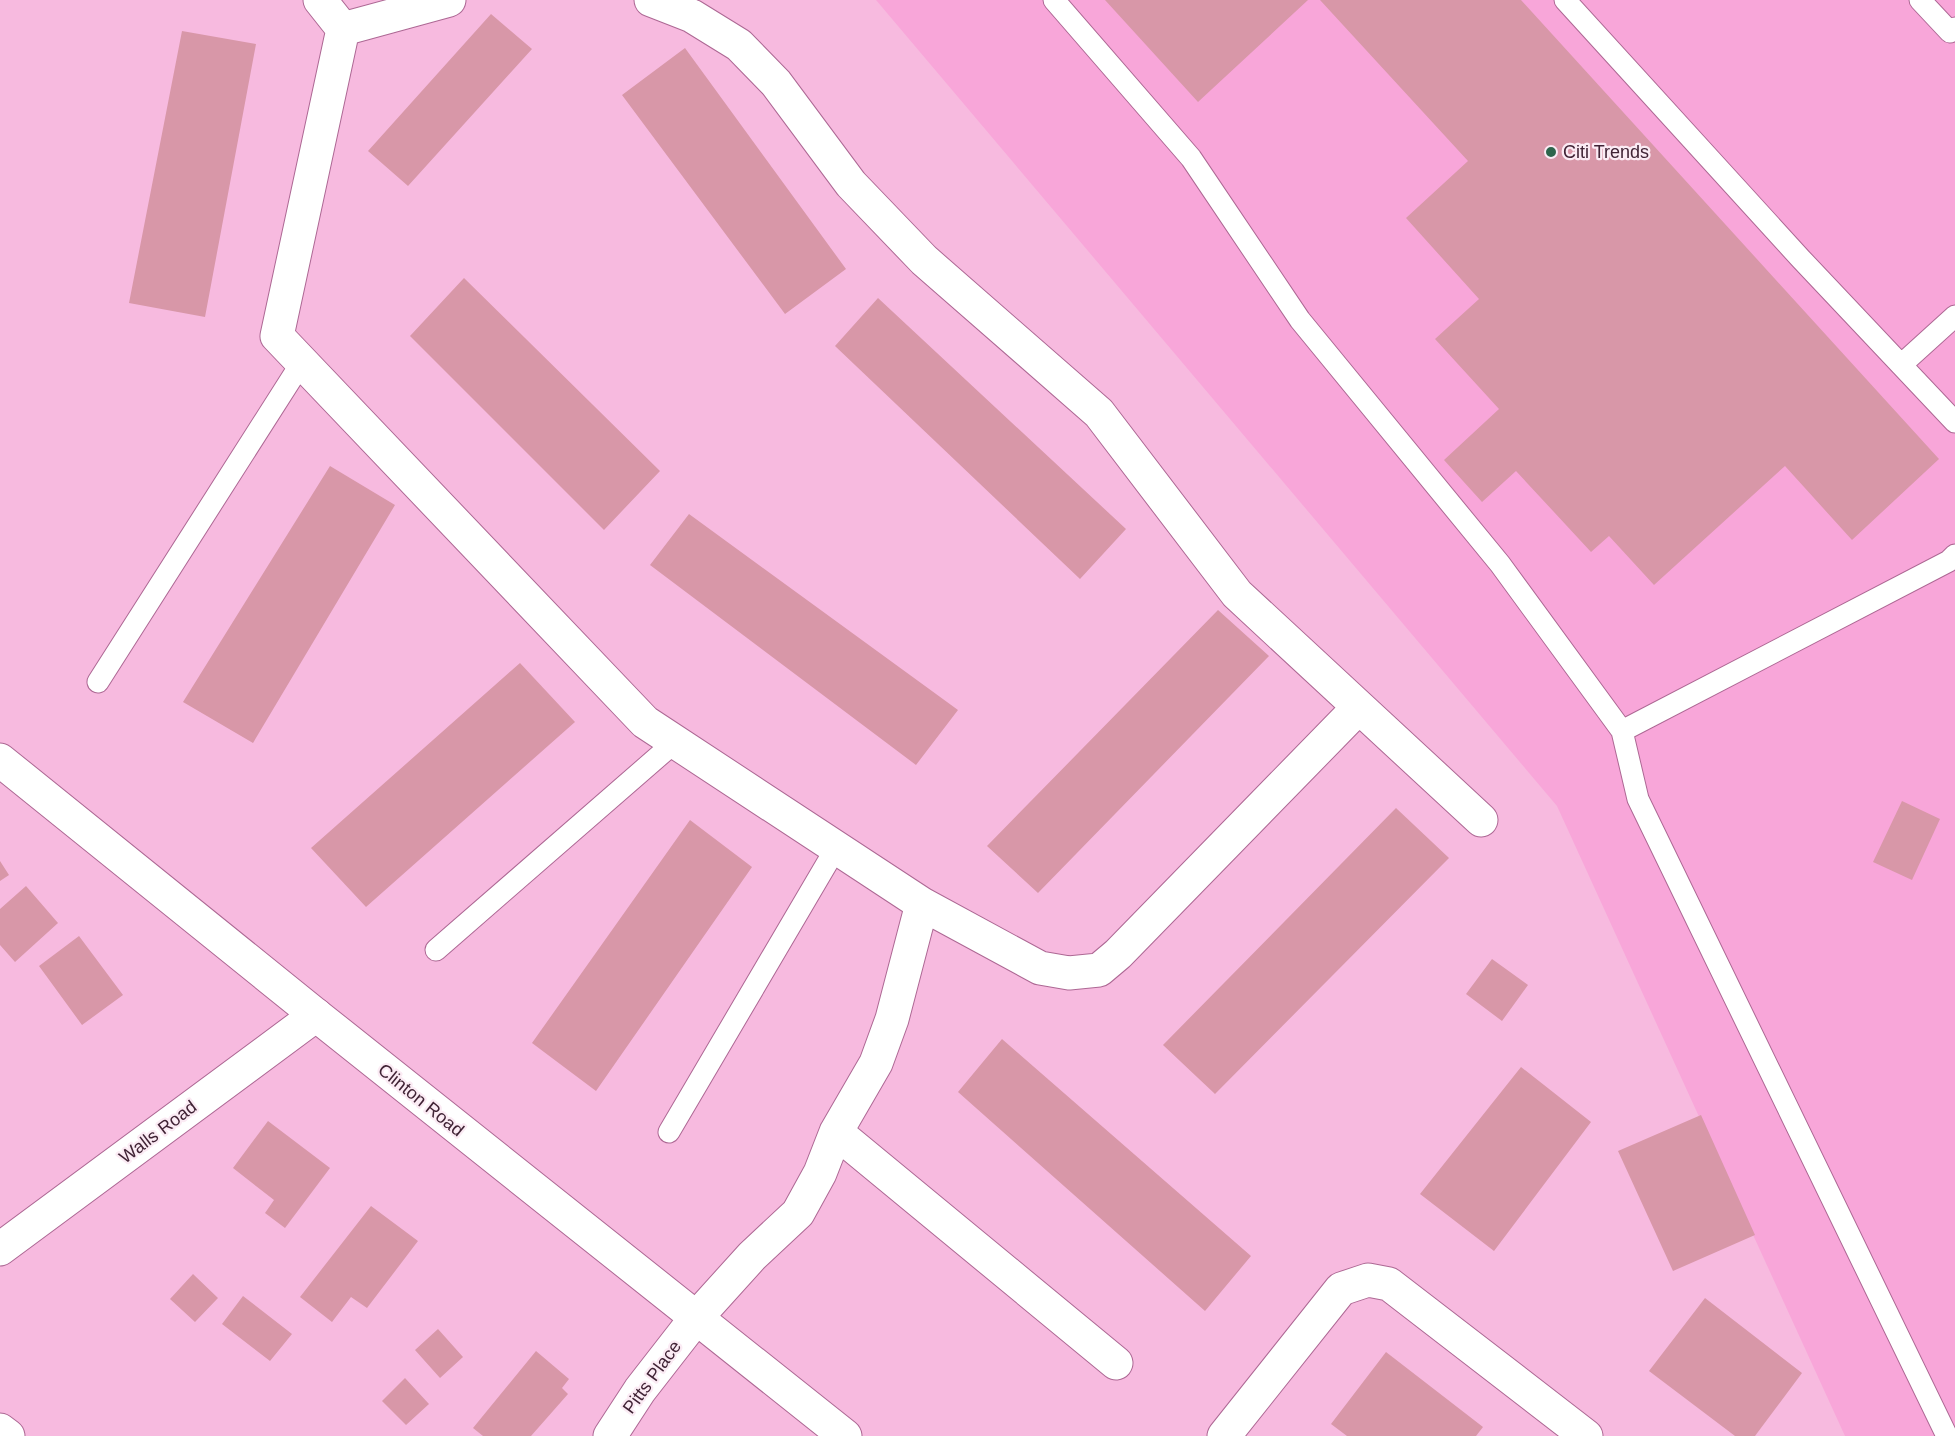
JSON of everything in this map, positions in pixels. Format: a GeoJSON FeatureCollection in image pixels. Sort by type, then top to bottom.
{"type":"FeatureCollection","features":[{"type":"Feature","properties":{"kind":"street"},"geometry":{"type":"LineString","coordinates":[[320,0],[343,29]]}},
{"type":"Feature","properties":{"kind":"street"},"geometry":{"type":"LineString","coordinates":[[343,29],[449,0]]}},
{"type":"Feature","properties":{"kind":"street"},"geometry":{"type":"LineString","coordinates":[[651,0],[692,16],[739,45],[776,83],[851,184],[924,260],[1099,413],[1237,594],[1481,820]]}},
{"type":"Feature","properties":{"kind":"street"},"geometry":{"type":"LineString","coordinates":[[343,29],[277,336],[645,722],[922,904],[1040,968],[1070,973],[1100,970],[1118,954],[1359,708]]}},
{"type":"Feature","properties":{"kind":"street","name":"Clinton Road"},"geometry":{"type":"LineString","coordinates":[[0,760],[845,1436]]}},
{"type":"Feature","properties":{"kind":"street","name":"Pitts Place"},"geometry":{"type":"LineString","coordinates":[[610,1436],[640,1390],[696,1318],[752,1256],[798,1213],[820,1173],[836,1132],[876,1063],[892,1018],[922,904]]}},
{"type":"Feature","properties":{"kind":"street","name":"Walls Road"},"geometry":{"type":"LineString","coordinates":[[0,1250],[316,1015]]}},
{"type":"Feature","properties":{"kind":"street"},"geometry":{"type":"LineString","coordinates":[[836,1132],[1116,1363]]}},
{"type":"Feature","properties":{"kind":"street"},"geometry":{"type":"LineString","coordinates":[[1224,1436],[1341,1289],[1368,1280],[1389,1284],[1586,1436]]}},
{"type":"Feature","properties":{"kind":"street"},"geometry":{"type":"LineString","coordinates":[[0,1430],[8,1436]]}},
{"type":"Feature","properties":{"kind":"lane"},"geometry":{"type":"LineString","coordinates":[[1054,0],[1191,158],[1300,320],[1500,564],[1622,731],[1638,799],[1947,1436]]}},
{"type":"Feature","properties":{"kind":"lane"},"geometry":{"type":"LineString","coordinates":[[1565,0],[1801,259],[1955,422]]}},
{"type":"Feature","properties":{"kind":"lane"},"geometry":{"type":"LineString","coordinates":[[1920,0],[1950,32],[1955,28]]}},
{"type":"Feature","properties":{"kind":"lane"},"geometry":{"type":"LineString","coordinates":[[1901,365],[1955,316]]}},
{"type":"Feature","properties":{"kind":"lane"},"geometry":{"type":"LineString","coordinates":[[98,682],[302,362]]}},
{"type":"Feature","properties":{"kind":"lane"},"geometry":{"type":"LineString","coordinates":[[1622,731],[1949,561],[1955,555]]}},
{"type":"Feature","properties":{"kind":"lane"},"geometry":{"type":"LineString","coordinates":[[436,950],[675,742]]}},
{"type":"Feature","properties":{"kind":"lane"},"geometry":{"type":"LineString","coordinates":[[669,1132],[836,848]]}},
{"type":"Feature","properties":{"kind":"shaded area"},"geometry":{"type":"Polygon","coordinates":[[[876,0],[1955,0],[1955,1436],[1845,1436],[1557,806],[876,0]]]}},
{"type":"Feature","properties":{"kind":"building"},"geometry":{"type":"Polygon","coordinates":[[[1105,0],[1308,0],[1198,102],[1105,0]]]}},
{"type":"Feature","properties":{"kind":"building"},"geometry":{"type":"Polygon","coordinates":[[[1320,0],[1521,0],[1939,459],[1852,540],[1785,466],[1654,585],[1609,536],[1591,552],[1516,471],[1482,502],[1444,460],[1499,409],[1435,339],[1479,299],[1406,218],[1468,161],[1320,0]]]}},
{"type":"Feature","properties":{"kind":"building"},"geometry":{"type":"Polygon","coordinates":[[[491,14],[532,49],[408,186],[368,151],[491,14]]]}},
{"type":"Feature","properties":{"kind":"building"},"geometry":{"type":"Polygon","coordinates":[[[182,31],[256,44],[205,317],[129,303],[182,31]]]}},
{"type":"Feature","properties":{"kind":"building"},"geometry":{"type":"Polygon","coordinates":[[[685,48],[846,269],[785,314],[622,95],[685,48]]]}},
{"type":"Feature","properties":{"kind":"building"},"geometry":{"type":"Polygon","coordinates":[[[464,278],[660,471],[604,530],[410,336],[464,278]]]}},
{"type":"Feature","properties":{"kind":"building"},"geometry":{"type":"Polygon","coordinates":[[[878,298],[1126,529],[1080,579],[835,346],[878,298]]]}},
{"type":"Feature","properties":{"kind":"building"},"geometry":{"type":"Polygon","coordinates":[[[330,466],[395,505],[253,743],[183,702],[330,466]]]}},
{"type":"Feature","properties":{"kind":"building"},"geometry":{"type":"Polygon","coordinates":[[[689,514],[958,710],[916,765],[650,565],[689,514]]]}},
{"type":"Feature","properties":{"kind":"building"},"geometry":{"type":"Polygon","coordinates":[[[1218,610],[1269,656],[1038,893],[987,846],[1218,610]]]}},
{"type":"Feature","properties":{"kind":"building"},"geometry":{"type":"Polygon","coordinates":[[[520,663],[575,722],[366,907],[311,848],[520,663]]]}},
{"type":"Feature","properties":{"kind":"building"},"geometry":{"type":"Polygon","coordinates":[[[1902,801],[1940,819],[1912,880],[1873,862],[1902,801]]]}},
{"type":"Feature","properties":{"kind":"building"},"geometry":{"type":"Polygon","coordinates":[[[1396,808],[1449,858],[1215,1094],[1163,1045],[1396,808]]]}},
{"type":"Feature","properties":{"kind":"building"},"geometry":{"type":"Polygon","coordinates":[[[690,820],[752,867],[596,1091],[532,1043],[690,820]]]}},
{"type":"Feature","properties":{"kind":"building"},"geometry":{"type":"Polygon","coordinates":[[[0,861],[9,875],[0,881],[0,861]]]}},
{"type":"Feature","properties":{"kind":"building"},"geometry":{"type":"Polygon","coordinates":[[[26,886],[58,923],[15,962],[0,945],[0,909],[26,886]]]}},
{"type":"Feature","properties":{"kind":"building"},"geometry":{"type":"Polygon","coordinates":[[[79,936],[123,995],[82,1025],[39,966],[79,936]]]}},
{"type":"Feature","properties":{"kind":"building"},"geometry":{"type":"Polygon","coordinates":[[[1492,959],[1528,985],[1502,1021],[1466,994],[1492,959]]]}},
{"type":"Feature","properties":{"kind":"building"},"geometry":{"type":"Polygon","coordinates":[[[1002,1039],[1251,1256],[1205,1311],[958,1092],[1002,1039]]]}},
{"type":"Feature","properties":{"kind":"building"},"geometry":{"type":"Polygon","coordinates":[[[1521,1067],[1591,1122],[1494,1251],[1420,1194],[1521,1067]]]}},
{"type":"Feature","properties":{"kind":"building"},"geometry":{"type":"Polygon","coordinates":[[[1701,1115],[1755,1235],[1673,1271],[1618,1151],[1701,1115]]]}},
{"type":"Feature","properties":{"kind":"building"},"geometry":{"type":"Polygon","coordinates":[[[268,1121],[330,1168],[285,1228],[265,1213],[274,1200],[233,1168],[268,1121]]]}},
{"type":"Feature","properties":{"kind":"building"},"geometry":{"type":"Polygon","coordinates":[[[371,1206],[418,1241],[367,1308],[351,1297],[332,1322],[300,1297],[371,1206]]]}},
{"type":"Feature","properties":{"kind":"building"},"geometry":{"type":"Polygon","coordinates":[[[193,1274],[218,1298],[195,1322],[170,1299],[193,1274]]]}},
{"type":"Feature","properties":{"kind":"building"},"geometry":{"type":"Polygon","coordinates":[[[243,1296],[292,1334],[270,1361],[222,1324],[243,1296]]]}},
{"type":"Feature","properties":{"kind":"building"},"geometry":{"type":"Polygon","coordinates":[[[1705,1298],[1802,1373],[1755,1436],[1735,1436],[1649,1371],[1705,1298]]]}},
{"type":"Feature","properties":{"kind":"building"},"geometry":{"type":"Polygon","coordinates":[[[438,1329],[463,1357],[440,1378],[415,1350],[438,1329]]]}},
{"type":"Feature","properties":{"kind":"building"},"geometry":{"type":"Polygon","coordinates":[[[536,1351],[569,1379],[562,1388],[568,1394],[531,1436],[483,1436],[473,1428],[536,1351]]]}},
{"type":"Feature","properties":{"kind":"building"},"geometry":{"type":"Polygon","coordinates":[[[1386,1352],[1483,1427],[1476,1436],[1347,1436],[1331,1424],[1386,1352]]]}},
{"type":"Feature","properties":{"kind":"building"},"geometry":{"type":"Polygon","coordinates":[[[405,1378],[429,1404],[406,1425],[382,1401],[405,1378]]]}},
{"type":"Feature","properties":{"kind":"place","name":"Citi Trends"},"geometry":{"type":"Point","coordinates":[1551,152]}}]}
